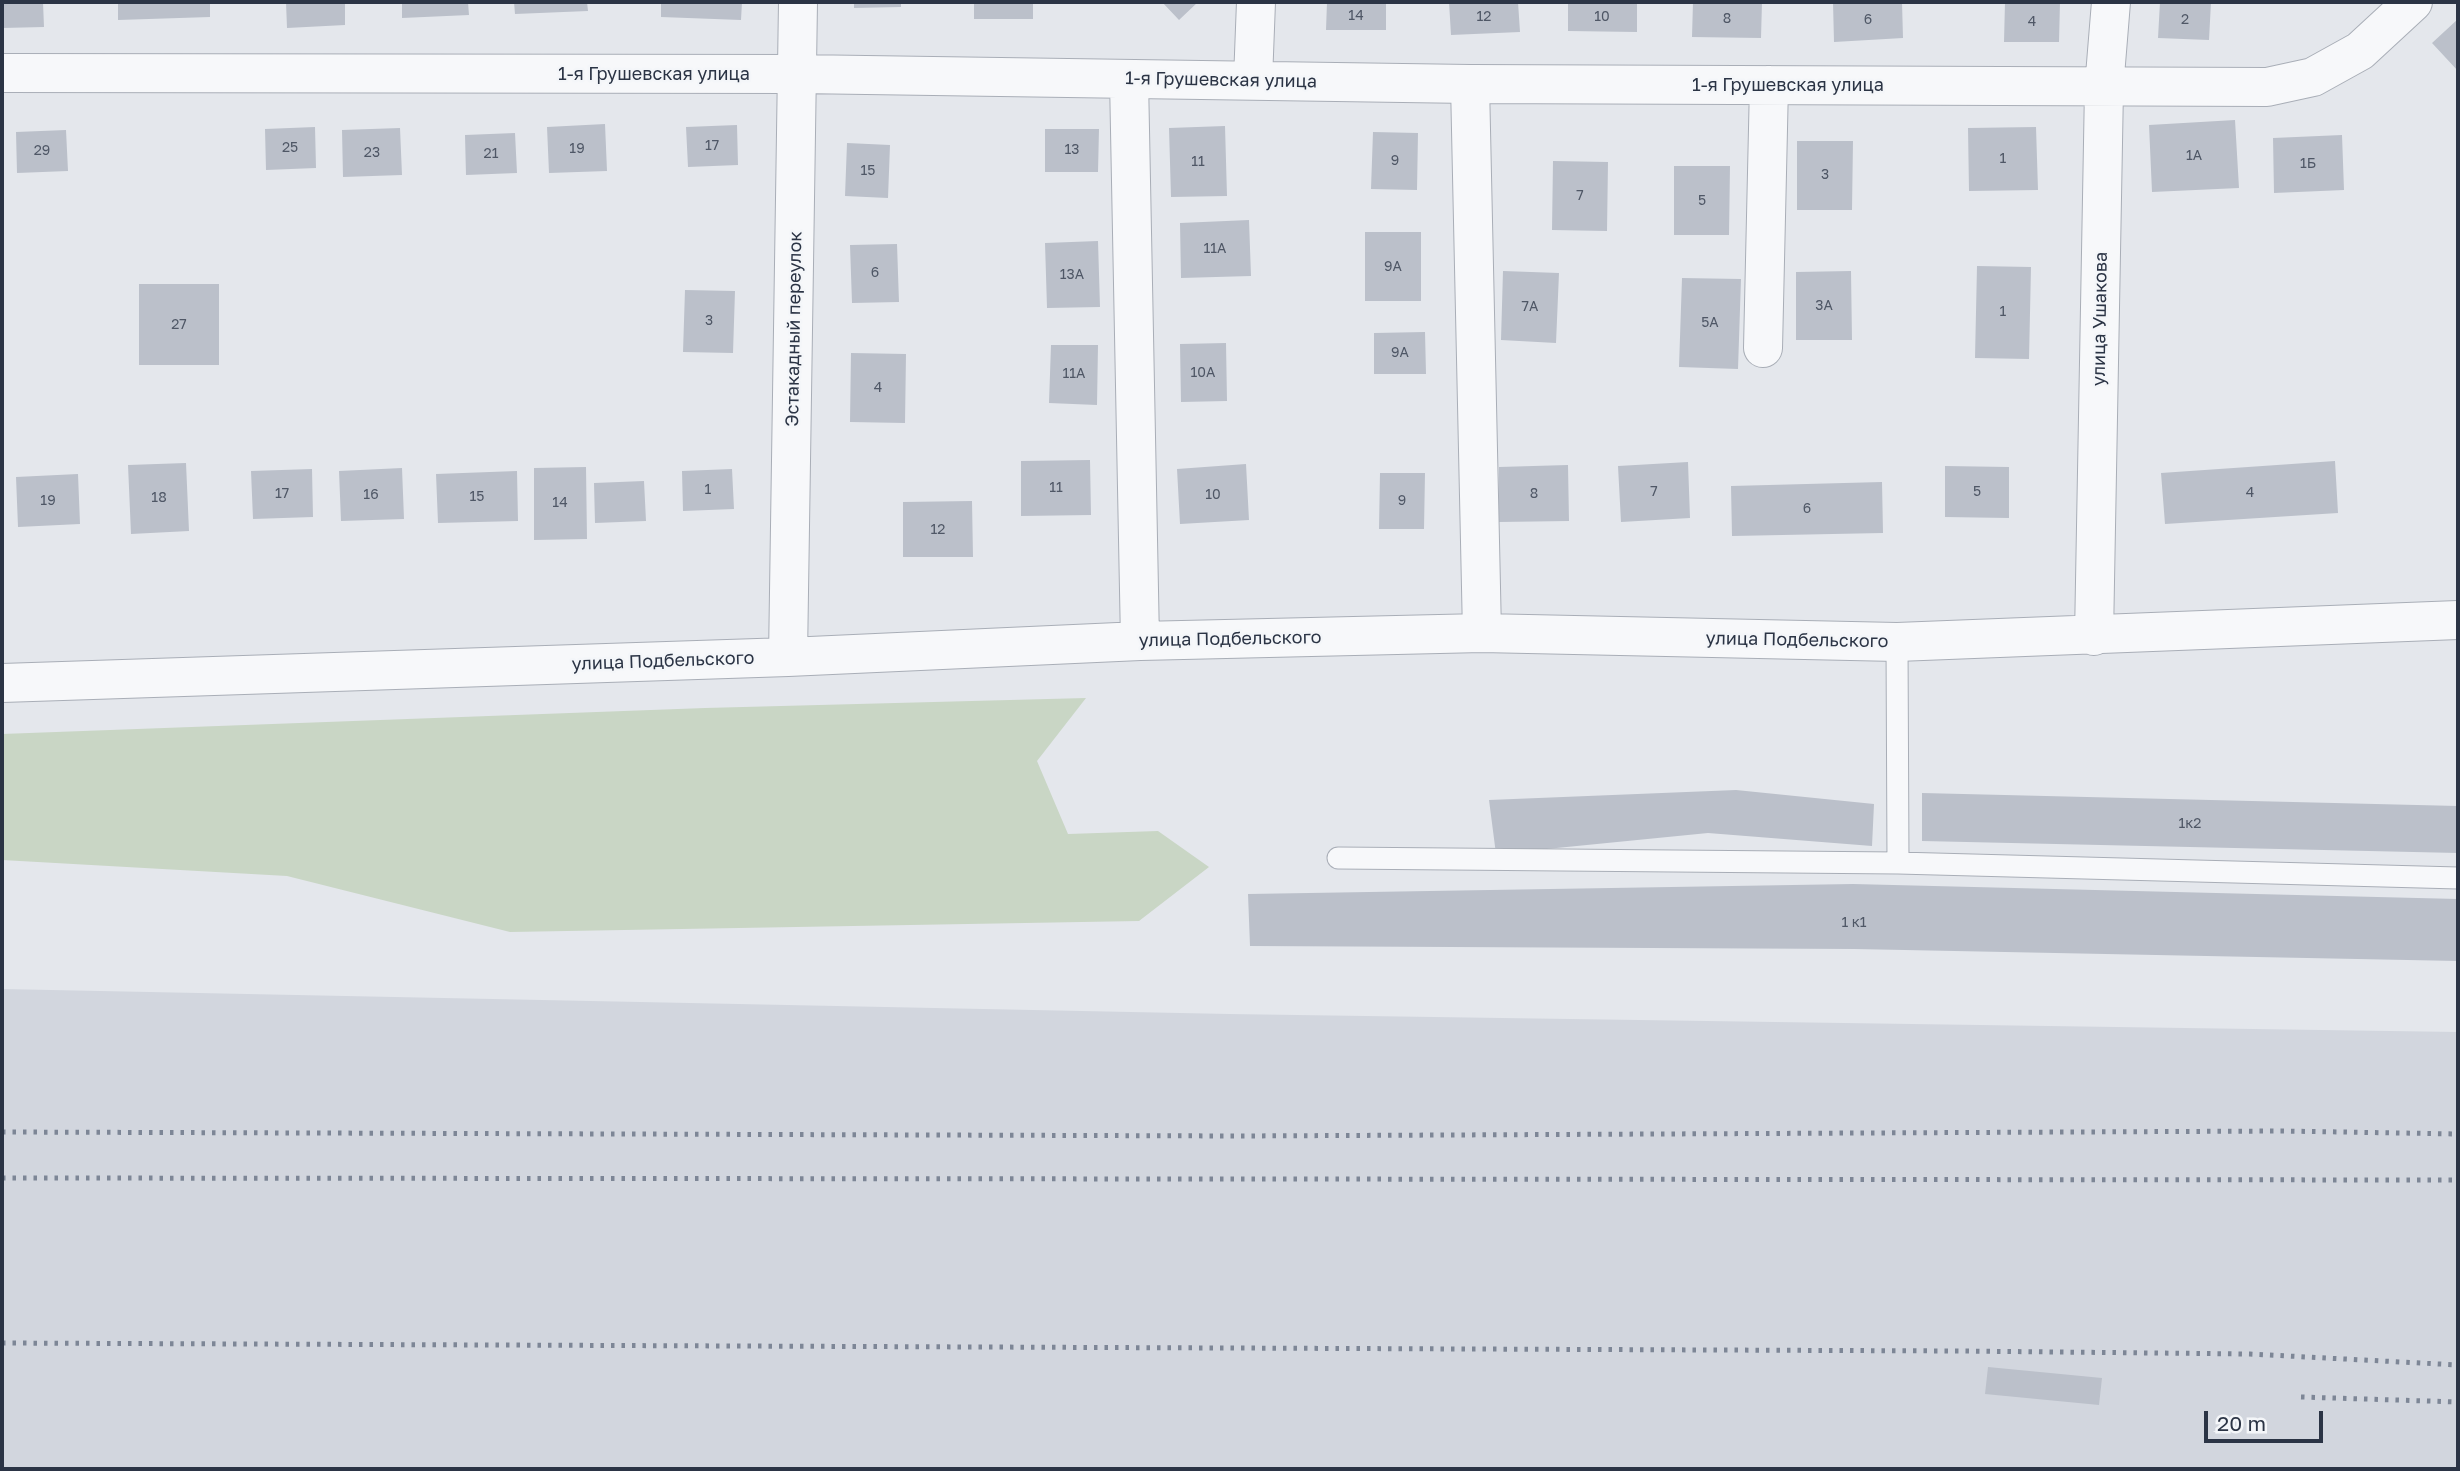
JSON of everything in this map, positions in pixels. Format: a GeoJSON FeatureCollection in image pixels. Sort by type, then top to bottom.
{"type":"FeatureCollection","features":[{"type":"Feature","properties":{"kind":"street","name":"Эстакадный переулок"},"geometry":{"type":"LineString","coordinates":[[789,657],[798,2]]}},
{"type":"Feature","properties":{"kind":"street"},"geometry":{"type":"LineString","coordinates":[[1253,80],[1256,2]]}},
{"type":"Feature","properties":{"kind":"street","name":"улица Ушакова"},"geometry":{"type":"LineString","coordinates":[[2094,636],[2104,88],[2110,2]]}},
{"type":"Feature","properties":{"kind":"street","name":"1-я Грушевская улица"},"geometry":{"type":"LineString","coordinates":[[2,73],[799,74],[1470,84],[2267,87],[2313,77],[2360,51],[2413,2]]}},
{"type":"Feature","properties":{"kind":"street"},"geometry":{"type":"LineString","coordinates":[[1129,79],[1140,641]]}},
{"type":"Feature","properties":{"kind":"street"},"geometry":{"type":"LineString","coordinates":[[1470,84],[1482,633]]}},
{"type":"Feature","properties":{"kind":"street"},"geometry":{"type":"LineString","coordinates":[[1763,348],[1769,85]]}},
{"type":"Feature","properties":{"kind":"street","name":"улица Подбельского"},"geometry":{"type":"LineString","coordinates":[[2,683],[789,657],[1140,641],[1482,633],[1896,642],[2458,620]]}},
{"type":"Feature","properties":{"kind":"lane"},"geometry":{"type":"LineString","coordinates":[[1896,642],[1898,863]]}},
{"type":"Feature","properties":{"kind":"lane"},"geometry":{"type":"LineString","coordinates":[[1338,858],[1898,863],[2458,878]]}},
{"type":"Feature","properties":{"kind":"shaded area"},"geometry":{"type":"Polygon","coordinates":[[[2,989],[1229,1014],[2458,1032],[2458,1469],[2,1469],[2,989]]]}},
{"type":"Feature","properties":{"kind":"green space"},"geometry":{"type":"Polygon","coordinates":[[[1086,698],[1037,761],[1068,834],[1158,831],[1209,867],[1139,921],[510,932],[287,876],[2,860],[2,734],[705,708],[1086,698]]]}},
{"type":"Feature","properties":{"kind":"building"},"geometry":{"type":"Polygon","coordinates":[[[2,2],[43,2],[44,27],[2,28],[2,2]]]}},
{"type":"Feature","properties":{"kind":"building"},"geometry":{"type":"Polygon","coordinates":[[[118,2],[210,2],[210,17],[118,20],[118,2]]]}},
{"type":"Feature","properties":{"kind":"building"},"geometry":{"type":"Polygon","coordinates":[[[286,2],[345,2],[345,25],[287,28],[286,2]]]}},
{"type":"Feature","properties":{"kind":"building"},"geometry":{"type":"Polygon","coordinates":[[[402,2],[468,2],[469,15],[402,18],[402,2]]]}},
{"type":"Feature","properties":{"kind":"building"},"geometry":{"type":"Polygon","coordinates":[[[514,2],[587,2],[588,11],[515,14],[514,2]]]}},
{"type":"Feature","properties":{"kind":"building"},"geometry":{"type":"Polygon","coordinates":[[[661,2],[742,2],[741,20],[661,17],[661,2]]]}},
{"type":"Feature","properties":{"kind":"building"},"geometry":{"type":"Polygon","coordinates":[[[854,2],[901,2],[901,7],[854,8],[854,2]]]}},
{"type":"Feature","properties":{"kind":"building"},"geometry":{"type":"Polygon","coordinates":[[[974,2],[1033,2],[1033,19],[974,19],[974,2]]]}},
{"type":"Feature","properties":{"kind":"building"},"geometry":{"type":"Polygon","coordinates":[[[1162,2],[1198,2],[1179,20],[1162,2]]]}},
{"type":"Feature","properties":{"kind":"building"},"geometry":{"type":"Polygon","coordinates":[[[1327,2],[1386,2],[1386,30],[1326,30],[1327,2]]]}},
{"type":"Feature","properties":{"kind":"building"},"geometry":{"type":"Polygon","coordinates":[[[1449,2],[1518,2],[1520,32],[1451,35],[1449,2]]]}},
{"type":"Feature","properties":{"kind":"building"},"geometry":{"type":"Polygon","coordinates":[[[1568,2],[1637,2],[1637,32],[1568,31],[1568,2]]]}},
{"type":"Feature","properties":{"kind":"building"},"geometry":{"type":"Polygon","coordinates":[[[1693,2],[1762,2],[1761,38],[1692,37],[1693,2]]]}},
{"type":"Feature","properties":{"kind":"building"},"geometry":{"type":"Polygon","coordinates":[[[1833,2],[1902,2],[1903,38],[1834,42],[1833,2]]]}},
{"type":"Feature","properties":{"kind":"building"},"geometry":{"type":"Polygon","coordinates":[[[2005,2],[2060,2],[2059,42],[2004,42],[2005,2]]]}},
{"type":"Feature","properties":{"kind":"building"},"geometry":{"type":"Polygon","coordinates":[[[2160,2],[2211,2],[2209,40],[2158,38],[2160,2]]]}},
{"type":"Feature","properties":{"kind":"building"},"geometry":{"type":"Polygon","coordinates":[[[2458,19],[2458,71],[2432,43],[2458,19]]]}},
{"type":"Feature","properties":{"kind":"building"},"geometry":{"type":"Polygon","coordinates":[[[2235,120],[2239,188],[2152,192],[2149,125],[2235,120]]]}},
{"type":"Feature","properties":{"kind":"building"},"geometry":{"type":"Polygon","coordinates":[[[605,124],[607,171],[549,173],[547,127],[605,124]]]}},
{"type":"Feature","properties":{"kind":"building"},"geometry":{"type":"Polygon","coordinates":[[[737,125],[738,165],[688,167],[686,127],[737,125]]]}},
{"type":"Feature","properties":{"kind":"building"},"geometry":{"type":"Polygon","coordinates":[[[1225,126],[1227,196],[1171,197],[1169,128],[1225,126]]]}},
{"type":"Feature","properties":{"kind":"building"},"geometry":{"type":"Polygon","coordinates":[[[315,127],[316,168],[266,170],[265,129],[315,127]]]}},
{"type":"Feature","properties":{"kind":"building"},"geometry":{"type":"Polygon","coordinates":[[[2036,127],[2038,190],[1969,191],[1968,128],[2036,127]]]}},
{"type":"Feature","properties":{"kind":"building"},"geometry":{"type":"Polygon","coordinates":[[[400,128],[402,175],[343,177],[342,130],[400,128]]]}},
{"type":"Feature","properties":{"kind":"building"},"geometry":{"type":"Polygon","coordinates":[[[1045,129],[1099,129],[1098,172],[1045,172],[1045,129]]]}},
{"type":"Feature","properties":{"kind":"building"},"geometry":{"type":"Polygon","coordinates":[[[66,130],[68,171],[17,173],[16,132],[66,130]]]}},
{"type":"Feature","properties":{"kind":"building"},"geometry":{"type":"Polygon","coordinates":[[[1373,132],[1418,133],[1417,190],[1371,189],[1373,132]]]}},
{"type":"Feature","properties":{"kind":"building"},"geometry":{"type":"Polygon","coordinates":[[[515,133],[517,173],[466,175],[465,135],[515,133]]]}},
{"type":"Feature","properties":{"kind":"building"},"geometry":{"type":"Polygon","coordinates":[[[2342,135],[2344,190],[2274,193],[2273,138],[2342,135]]]}},
{"type":"Feature","properties":{"kind":"building"},"geometry":{"type":"Polygon","coordinates":[[[1797,141],[1853,141],[1852,210],[1797,210],[1797,141]]]}},
{"type":"Feature","properties":{"kind":"building"},"geometry":{"type":"Polygon","coordinates":[[[847,143],[890,145],[888,198],[845,196],[847,143]]]}},
{"type":"Feature","properties":{"kind":"building"},"geometry":{"type":"Polygon","coordinates":[[[1553,161],[1608,162],[1607,231],[1552,230],[1553,161]]]}},
{"type":"Feature","properties":{"kind":"building"},"geometry":{"type":"Polygon","coordinates":[[[1674,166],[1730,166],[1729,235],[1674,235],[1674,166]]]}},
{"type":"Feature","properties":{"kind":"building"},"geometry":{"type":"Polygon","coordinates":[[[1249,220],[1251,276],[1181,278],[1180,223],[1249,220]]]}},
{"type":"Feature","properties":{"kind":"building"},"geometry":{"type":"Polygon","coordinates":[[[1365,232],[1421,232],[1421,301],[1365,301],[1365,232]]]}},
{"type":"Feature","properties":{"kind":"building"},"geometry":{"type":"Polygon","coordinates":[[[1098,241],[1100,307],[1047,308],[1045,243],[1098,241]]]}},
{"type":"Feature","properties":{"kind":"building"},"geometry":{"type":"Polygon","coordinates":[[[897,244],[899,302],[852,303],[850,245],[897,244]]]}},
{"type":"Feature","properties":{"kind":"building"},"geometry":{"type":"Polygon","coordinates":[[[1977,266],[2031,267],[2029,359],[1975,358],[1977,266]]]}},
{"type":"Feature","properties":{"kind":"building"},"geometry":{"type":"Polygon","coordinates":[[[1503,271],[1559,273],[1556,343],[1501,340],[1503,271]]]}},
{"type":"Feature","properties":{"kind":"building"},"geometry":{"type":"Polygon","coordinates":[[[1851,271],[1852,340],[1796,340],[1796,272],[1851,271]]]}},
{"type":"Feature","properties":{"kind":"building"},"geometry":{"type":"Polygon","coordinates":[[[1682,278],[1741,279],[1738,369],[1679,367],[1682,278]]]}},
{"type":"Feature","properties":{"kind":"building"},"geometry":{"type":"Polygon","coordinates":[[[139,284],[219,284],[219,365],[139,365],[139,284]]]}},
{"type":"Feature","properties":{"kind":"building"},"geometry":{"type":"Polygon","coordinates":[[[685,290],[735,291],[733,353],[683,352],[685,290]]]}},
{"type":"Feature","properties":{"kind":"building"},"geometry":{"type":"Polygon","coordinates":[[[1425,332],[1426,374],[1374,374],[1374,333],[1425,332]]]}},
{"type":"Feature","properties":{"kind":"building"},"geometry":{"type":"Polygon","coordinates":[[[1226,343],[1227,401],[1181,402],[1180,344],[1226,343]]]}},
{"type":"Feature","properties":{"kind":"building"},"geometry":{"type":"Polygon","coordinates":[[[1051,345],[1098,345],[1097,405],[1049,403],[1051,345]]]}},
{"type":"Feature","properties":{"kind":"building"},"geometry":{"type":"Polygon","coordinates":[[[851,353],[906,354],[905,423],[850,422],[851,353]]]}},
{"type":"Feature","properties":{"kind":"building"},"geometry":{"type":"Polygon","coordinates":[[[1090,460],[1091,515],[1021,516],[1021,461],[1090,460]]]}},
{"type":"Feature","properties":{"kind":"building"},"geometry":{"type":"Polygon","coordinates":[[[2335,461],[2338,513],[2165,524],[2161,473],[2335,461]]]}},
{"type":"Feature","properties":{"kind":"building"},"geometry":{"type":"Polygon","coordinates":[[[1688,462],[1690,518],[1621,522],[1618,466],[1688,462]]]}},
{"type":"Feature","properties":{"kind":"building"},"geometry":{"type":"Polygon","coordinates":[[[186,463],[189,531],[131,534],[128,465],[186,463]]]}},
{"type":"Feature","properties":{"kind":"building"},"geometry":{"type":"Polygon","coordinates":[[[1246,464],[1249,520],[1180,524],[1177,469],[1246,464]]]}},
{"type":"Feature","properties":{"kind":"building"},"geometry":{"type":"Polygon","coordinates":[[[1568,465],[1569,521],[1499,522],[1499,467],[1568,465]]]}},
{"type":"Feature","properties":{"kind":"building"},"geometry":{"type":"Polygon","coordinates":[[[1945,466],[2009,467],[2009,518],[1945,517],[1945,466]]]}},
{"type":"Feature","properties":{"kind":"building"},"geometry":{"type":"Polygon","coordinates":[[[586,467],[587,539],[534,540],[534,468],[586,467]]]}},
{"type":"Feature","properties":{"kind":"building"},"geometry":{"type":"Polygon","coordinates":[[[402,468],[404,519],[341,521],[339,471],[402,468]]]}},
{"type":"Feature","properties":{"kind":"building"},"geometry":{"type":"Polygon","coordinates":[[[312,469],[313,517],[253,519],[251,471],[312,469]]]}},
{"type":"Feature","properties":{"kind":"building"},"geometry":{"type":"Polygon","coordinates":[[[732,469],[734,509],[683,511],[682,471],[732,469]]]}},
{"type":"Feature","properties":{"kind":"building"},"geometry":{"type":"Polygon","coordinates":[[[517,471],[518,521],[438,523],[436,474],[517,471]]]}},
{"type":"Feature","properties":{"kind":"building"},"geometry":{"type":"Polygon","coordinates":[[[1380,473],[1425,473],[1424,529],[1379,529],[1380,473]]]}},
{"type":"Feature","properties":{"kind":"building"},"geometry":{"type":"Polygon","coordinates":[[[78,474],[80,524],[18,527],[16,477],[78,474]]]}},
{"type":"Feature","properties":{"kind":"building"},"geometry":{"type":"Polygon","coordinates":[[[644,481],[646,521],[595,523],[594,483],[644,481]]]}},
{"type":"Feature","properties":{"kind":"building"},"geometry":{"type":"Polygon","coordinates":[[[1882,482],[1883,533],[1732,536],[1731,486],[1882,482]]]}},
{"type":"Feature","properties":{"kind":"building"},"geometry":{"type":"Polygon","coordinates":[[[972,501],[973,557],[903,557],[903,502],[972,501]]]}},
{"type":"Feature","properties":{"kind":"building"},"geometry":{"type":"Polygon","coordinates":[[[1736,790],[1874,804],[1872,846],[1708,833],[1496,854],[1489,800],[1736,790]]]}},
{"type":"Feature","properties":{"kind":"building"},"geometry":{"type":"Polygon","coordinates":[[[1922,793],[2458,806],[2458,853],[1922,841],[1922,793]]]}},
{"type":"Feature","properties":{"kind":"building"},"geometry":{"type":"Polygon","coordinates":[[[1853,884],[2458,899],[2458,961],[1854,949],[1250,946],[1248,894],[1853,884]]]}},
{"type":"Feature","properties":{"kind":"building"},"geometry":{"type":"Polygon","coordinates":[[[1988,1367],[2102,1378],[2099,1405],[1985,1394],[1988,1367]]]}},
{"type":"Feature","properties":{"kind":"railway"},"geometry":{"type":"LineString","coordinates":[[2,1132],[1239,1136],[2283,1131],[2458,1134]]}},
{"type":"Feature","properties":{"kind":"railway"},"geometry":{"type":"LineString","coordinates":[[2,1178],[2458,1180]]}},
{"type":"Feature","properties":{"kind":"railway"},"geometry":{"type":"LineString","coordinates":[[2,1343],[1960,1351],[2250,1354],[2458,1365]]}},
{"type":"Feature","properties":{"kind":"railway"},"geometry":{"type":"LineString","coordinates":[[2301,1397],[2458,1402]]}}]}
